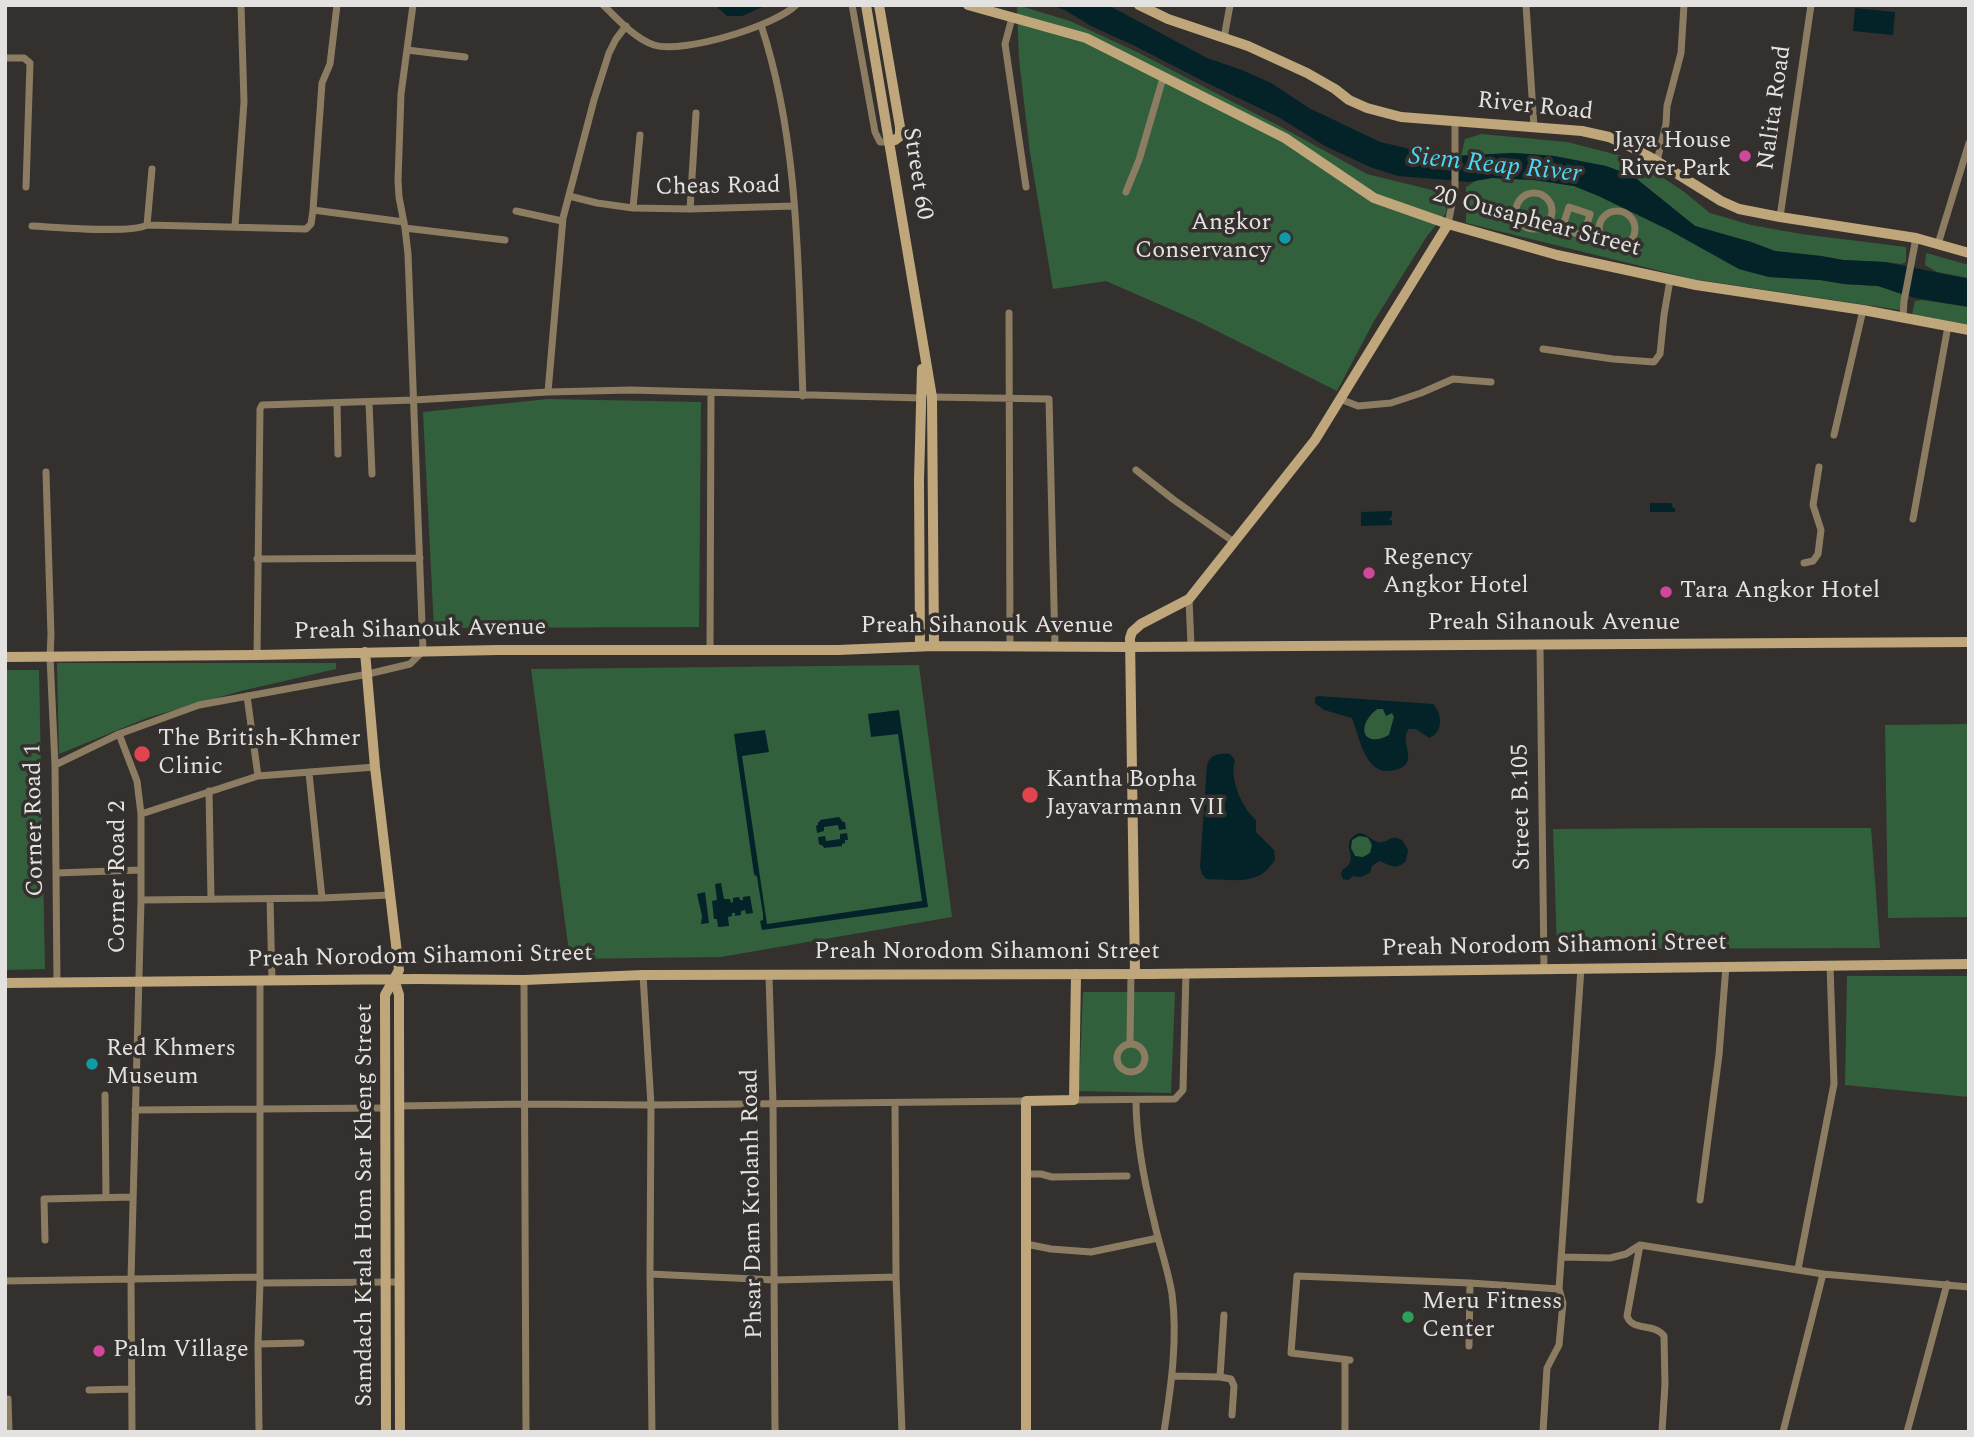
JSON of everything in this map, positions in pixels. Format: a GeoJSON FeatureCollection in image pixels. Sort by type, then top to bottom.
{"type":"FeatureCollection","features":[{"type":"Feature","properties":{"kind":"street"},"geometry":{"type":"LineString","coordinates":[[235,226],[244,102],[241,5]]}},
{"type":"Feature","properties":{"kind":"street"},"geometry":{"type":"LineString","coordinates":[[32,226],[108,229],[140,228],[146,225],[310,227],[322,83],[330,64],[337,5]]}},
{"type":"Feature","properties":{"kind":"street"},"geometry":{"type":"LineString","coordinates":[[55,765],[119,734],[199,705],[410,664],[423,651],[408,254],[398,180],[401,94],[413,5]]}},
{"type":"Feature","properties":{"kind":"street"},"geometry":{"type":"LineString","coordinates":[[603,5],[647,42],[663,47],[719,38],[761,25],[781,17],[796,5]]}},
{"type":"Feature","properties":{"kind":"street"},"geometry":{"type":"LineString","coordinates":[[852,5],[875,132],[880,142],[889,142],[900,136],[900,127],[879,5]]}},
{"type":"Feature","properties":{"kind":"street","name":"Street 60"},"geometry":{"type":"LineString","coordinates":[[866,5],[923,350],[934,646]]}},
{"type":"Feature","properties":{"kind":"street","name":"20 Ousaphear Street"},"geometry":{"type":"LineString","coordinates":[[968,5],[1086,38],[1284,138],[1374,198],[1448,225],[1557,255],[1670,280],[1863,310],[1969,330]]}},
{"type":"Feature","properties":{"kind":"street","name":"River Road"},"geometry":{"type":"LineString","coordinates":[[1139,5],[1168,19],[1248,46],[1307,73],[1349,100],[1367,108],[1401,117],[1583,131],[1609,137],[1655,160],[1721,201],[1739,209],[1915,244],[1938,244],[1969,253]]}},
{"type":"Feature","properties":{"kind":"street"},"geometry":{"type":"LineString","coordinates":[[1224,38],[1230,5]]}},
{"type":"Feature","properties":{"kind":"street"},"geometry":{"type":"LineString","coordinates":[[1526,5],[1534,127]]}},
{"type":"Feature","properties":{"kind":"street"},"geometry":{"type":"LineString","coordinates":[[1655,160],[1658,157],[1666,124],[1667,106],[1681,53],[1684,5]]}},
{"type":"Feature","properties":{"kind":"street","name":"Nalita Road"},"geometry":{"type":"LineString","coordinates":[[1780,217],[1811,5]]}},
{"type":"Feature","properties":{"kind":"street"},"geometry":{"type":"LineString","coordinates":[[1012,18],[1006,44],[1026,187]]}},
{"type":"Feature","properties":{"kind":"street"},"geometry":{"type":"LineString","coordinates":[[761,25],[783,112],[794,206],[803,396]]}},
{"type":"Feature","properties":{"kind":"street"},"geometry":{"type":"LineString","coordinates":[[548,392],[562,221],[609,53],[615,39],[626,26]]}},
{"type":"Feature","properties":{"kind":"street"},"geometry":{"type":"LineString","coordinates":[[407,50],[465,57]]}},
{"type":"Feature","properties":{"kind":"street"},"geometry":{"type":"LineString","coordinates":[[5,58],[24,58],[30,63],[26,187]]}},
{"type":"Feature","properties":{"kind":"street"},"geometry":{"type":"LineString","coordinates":[[1126,192],[1139,160],[1163,78]]}},
{"type":"Feature","properties":{"kind":"street"},"geometry":{"type":"LineString","coordinates":[[690,209],[696,113]]}},
{"type":"Feature","properties":{"kind":"street"},"geometry":{"type":"LineString","coordinates":[[1130,1043],[1133,974],[1132,632],[1141,624],[1189,599],[1315,440],[1448,225],[1455,189],[1455,121]]}},
{"type":"Feature","properties":{"kind":"street","name":"Cheas Road"},"geometry":{"type":"LineString","coordinates":[[640,135],[633,208],[794,206]]}},
{"type":"Feature","properties":{"kind":"street"},"geometry":{"type":"LineString","coordinates":[[1938,244],[1969,143]]}},
{"type":"Feature","properties":{"kind":"street"},"geometry":{"type":"LineString","coordinates":[[146,225],[152,169]]}},
{"type":"Feature","properties":{"kind":"street"},"geometry":{"type":"LineString","coordinates":[[1539,194],[1550,203],[1551,217],[1542,227],[1528,228],[1518,219],[1517,205],[1526,195],[1539,194]]}},
{"type":"Feature","properties":{"kind":"street"},"geometry":{"type":"LineString","coordinates":[[569,196],[633,208]]}},
{"type":"Feature","properties":{"kind":"street"},"geometry":{"type":"LineString","coordinates":[[1569,207],[1590,214],[1584,236],[1563,229],[1569,207]]}},
{"type":"Feature","properties":{"kind":"street"},"geometry":{"type":"LineString","coordinates":[[313,210],[505,240]]}},
{"type":"Feature","properties":{"kind":"street"},"geometry":{"type":"LineString","coordinates":[[516,211],[562,221]]}},
{"type":"Feature","properties":{"kind":"street"},"geometry":{"type":"LineString","coordinates":[[1622,212],[1633,221],[1634,235],[1625,245],[1611,246],[1601,237],[1600,224],[1609,213],[1622,212]]}},
{"type":"Feature","properties":{"kind":"street"},"geometry":{"type":"LineString","coordinates":[[1903,317],[1915,244]]}},
{"type":"Feature","properties":{"kind":"street"},"geometry":{"type":"LineString","coordinates":[[1543,349],[1654,362],[1660,354],[1670,280]]}},
{"type":"Feature","properties":{"kind":"street"},"geometry":{"type":"LineString","coordinates":[[1834,435],[1863,310]]}},
{"type":"Feature","properties":{"kind":"street"},"geometry":{"type":"LineString","coordinates":[[1009,313],[1010,646]]}},
{"type":"Feature","properties":{"kind":"street"},"geometry":{"type":"LineString","coordinates":[[1913,519],[1948,326]]}},
{"type":"Feature","properties":{"kind":"street"},"geometry":{"type":"LineString","coordinates":[[1340,398],[1358,406],[1391,403],[1454,379],[1491,382]]}},
{"type":"Feature","properties":{"kind":"street"},"geometry":{"type":"LineString","coordinates":[[257,655],[260,406],[631,390],[803,396],[1049,398],[1055,646]]}},
{"type":"Feature","properties":{"kind":"street"},"geometry":{"type":"LineString","coordinates":[[710,651],[711,393]]}},
{"type":"Feature","properties":{"kind":"street","name":"Street 60"},"geometry":{"type":"LineString","coordinates":[[920,646],[919,480],[926,398]]}},
{"type":"Feature","properties":{"kind":"street"},"geometry":{"type":"LineString","coordinates":[[369,402],[372,474]]}},
{"type":"Feature","properties":{"kind":"street"},"geometry":{"type":"LineString","coordinates":[[337,403],[338,454]]}},
{"type":"Feature","properties":{"kind":"street"},"geometry":{"type":"LineString","coordinates":[[1804,563],[1813,561],[1818,554],[1821,530],[1813,505],[1819,467]]}},
{"type":"Feature","properties":{"kind":"street"},"geometry":{"type":"LineString","coordinates":[[1136,470],[1234,542]]}},
{"type":"Feature","properties":{"kind":"street","name":"Corner Road 1"},"geometry":{"type":"LineString","coordinates":[[46,472],[55,765],[57,982]]}},
{"type":"Feature","properties":{"kind":"street"},"geometry":{"type":"LineString","coordinates":[[257,559],[419,558]]}},
{"type":"Feature","properties":{"kind":"street"},"geometry":{"type":"LineString","coordinates":[[1189,599],[1191,646]]}},
{"type":"Feature","properties":{"kind":"street","name":"Preah Sihanouk Avenue"},"geometry":{"type":"LineString","coordinates":[[5,657],[423,651],[838,650],[920,646],[1130,648],[1969,642]]}},
{"type":"Feature","properties":{"kind":"street","name":"Street B.105"},"geometry":{"type":"LineString","coordinates":[[1540,645],[1544,969]]}},
{"type":"Feature","properties":{"kind":"street","name":"Samdach Krala Hom Sar Kheng Street"},"geometry":{"type":"LineString","coordinates":[[365,652],[375,767],[399,970],[385,995],[386,1432]]}},
{"type":"Feature","properties":{"kind":"street"},"geometry":{"type":"LineString","coordinates":[[247,696],[258,776]]}},
{"type":"Feature","properties":{"kind":"street","name":"Corner Road 2"},"geometry":{"type":"LineString","coordinates":[[119,734],[137,781],[141,814],[131,1279],[132,1432]]}},
{"type":"Feature","properties":{"kind":"street"},"geometry":{"type":"LineString","coordinates":[[141,814],[258,776],[375,767]]}},
{"type":"Feature","properties":{"kind":"street"},"geometry":{"type":"LineString","coordinates":[[309,773],[322,898]]}},
{"type":"Feature","properties":{"kind":"street"},"geometry":{"type":"LineString","coordinates":[[209,791],[211,899]]}},
{"type":"Feature","properties":{"kind":"street"},"geometry":{"type":"LineString","coordinates":[[56,873],[140,870]]}},
{"type":"Feature","properties":{"kind":"street"},"geometry":{"type":"LineString","coordinates":[[141,900],[390,895]]}},
{"type":"Feature","properties":{"kind":"street"},"geometry":{"type":"LineString","coordinates":[[270,899],[272,981]]}},
{"type":"Feature","properties":{"kind":"street","name":"Preah Norodom Sihamoni Street"},"geometry":{"type":"LineString","coordinates":[[5,983],[1969,964]]}},
{"type":"Feature","properties":{"kind":"street"},"geometry":{"type":"LineString","coordinates":[[1798,1269],[1834,1084],[1830,965]]}},
{"type":"Feature","properties":{"kind":"street"},"geometry":{"type":"LineString","coordinates":[[1700,1200],[1719,1055],[1726,966]]}},
{"type":"Feature","properties":{"kind":"street"},"geometry":{"type":"LineString","coordinates":[[1543,1432],[1547,1368],[1559,1345],[1563,1303],[1559,1289],[1581,968]]}},
{"type":"Feature","properties":{"kind":"street"},"geometry":{"type":"LineString","coordinates":[[399,1106],[1175,1100],[1183,1090],[1186,972]]}},
{"type":"Feature","properties":{"kind":"street"},"geometry":{"type":"LineString","coordinates":[[1074,1100],[1076,974]]}},
{"type":"Feature","properties":{"kind":"street"},"geometry":{"type":"LineString","coordinates":[[643,975],[651,1105],[652,1432]]}},
{"type":"Feature","properties":{"kind":"street","name":"Phsar Dam Krolanh Road"},"geometry":{"type":"LineString","coordinates":[[769,976],[773,1104],[775,1432]]}},
{"type":"Feature","properties":{"kind":"street","name":"Samdach Krala Hom Sar Kheng Street"},"geometry":{"type":"LineString","coordinates":[[394,979],[399,995],[400,1432]]}},
{"type":"Feature","properties":{"kind":"street"},"geometry":{"type":"LineString","coordinates":[[524,980],[526,1432]]}},
{"type":"Feature","properties":{"kind":"street"},"geometry":{"type":"LineString","coordinates":[[260,981],[260,1432]]}},
{"type":"Feature","properties":{"kind":"street"},"geometry":{"type":"LineString","coordinates":[[1130,1043],[1139,1045],[1145,1058],[1142,1068],[1133,1073],[1125,1072],[1116,1060],[1119,1049],[1130,1043]]}},
{"type":"Feature","properties":{"kind":"street"},"geometry":{"type":"LineString","coordinates":[[105,1095],[106,1197]]}},
{"type":"Feature","properties":{"kind":"street"},"geometry":{"type":"LineString","coordinates":[[1136,1100],[1143,1163],[1172,1293],[1172,1376],[1164,1432]]}},
{"type":"Feature","properties":{"kind":"street"},"geometry":{"type":"LineString","coordinates":[[1026,1101],[1026,1432]]}},
{"type":"Feature","properties":{"kind":"street"},"geometry":{"type":"LineString","coordinates":[[895,1103],[896,1277],[902,1432]]}},
{"type":"Feature","properties":{"kind":"street"},"geometry":{"type":"LineString","coordinates":[[135,1110],[384,1108]]}},
{"type":"Feature","properties":{"kind":"street"},"geometry":{"type":"LineString","coordinates":[[1026,1174],[1052,1177],[1128,1176]]}},
{"type":"Feature","properties":{"kind":"street"},"geometry":{"type":"LineString","coordinates":[[45,1240],[44,1199],[133,1197]]}},
{"type":"Feature","properties":{"kind":"street"},"geometry":{"type":"LineString","coordinates":[[1026,1244],[1091,1252],[1158,1238]]}},
{"type":"Feature","properties":{"kind":"street"},"geometry":{"type":"LineString","coordinates":[[1640,1245],[1627,1316],[1632,1325],[1656,1328],[1664,1336],[1662,1432]]}},
{"type":"Feature","properties":{"kind":"street"},"geometry":{"type":"LineString","coordinates":[[1562,1256],[1610,1258],[1626,1254],[1640,1245],[1823,1274],[1969,1287]]}},
{"type":"Feature","properties":{"kind":"street"},"geometry":{"type":"LineString","coordinates":[[650,1274],[775,1280],[896,1277]]}},
{"type":"Feature","properties":{"kind":"street"},"geometry":{"type":"LineString","coordinates":[[1783,1432],[1823,1274]]}},
{"type":"Feature","properties":{"kind":"street"},"geometry":{"type":"LineString","coordinates":[[1345,1432],[1348,1360],[1291,1353],[1297,1276],[1559,1289]]}},
{"type":"Feature","properties":{"kind":"street"},"geometry":{"type":"LineString","coordinates":[[5,1281],[131,1279],[400,1282]]}},
{"type":"Feature","properties":{"kind":"street"},"geometry":{"type":"LineString","coordinates":[[1469,1346],[1470,1283]]}},
{"type":"Feature","properties":{"kind":"street"},"geometry":{"type":"LineString","coordinates":[[1907,1432],[1947,1284]]}},
{"type":"Feature","properties":{"kind":"street"},"geometry":{"type":"LineString","coordinates":[[1220,1377],[1224,1315]]}},
{"type":"Feature","properties":{"kind":"street"},"geometry":{"type":"LineString","coordinates":[[258,1343],[301,1343]]}},
{"type":"Feature","properties":{"kind":"street"},"geometry":{"type":"LineString","coordinates":[[1172,1376],[1231,1379],[1234,1382],[1232,1415]]}},
{"type":"Feature","properties":{"kind":"street"},"geometry":{"type":"LineString","coordinates":[[89,1390],[132,1389]]}},
{"type":"Feature","properties":{"kind":"street"},"geometry":{"type":"LineString","coordinates":[[8,1399],[9,1432]]}},
{"type":"Feature","properties":{"kind":"green space"},"geometry":{"type":"Polygon","coordinates":[[[1017,5],[1070,21],[1139,53],[1367,174],[1448,194],[1446,213],[1427,236],[1374,321],[1337,391],[1195,320],[1106,281],[1053,289],[1030,153],[1019,59],[1017,5]]]}},
{"type":"Feature","properties":{"kind":"green space"},"geometry":{"type":"Polygon","coordinates":[[[1481,134],[1567,142],[1622,156],[1656,173],[1710,213],[1751,225],[1801,234],[1906,247],[1906,262],[1901,264],[1843,260],[1775,251],[1695,226],[1633,176],[1606,166],[1554,156],[1512,153],[1461,156],[1465,139],[1481,134]]]}},
{"type":"Feature","properties":{"kind":"green space"},"geometry":{"type":"Polygon","coordinates":[[[1492,178],[1574,186],[1669,230],[1739,269],[1769,277],[1878,286],[1901,294],[1903,297],[1900,310],[1693,279],[1466,223],[1466,187],[1477,180],[1492,178]]]}},
{"type":"Feature","properties":{"kind":"green space"},"geometry":{"type":"Polygon","coordinates":[[[1926,253],[1969,265],[1969,278],[1937,272],[1925,265],[1926,253]]]}},
{"type":"Feature","properties":{"kind":"green space"},"geometry":{"type":"Polygon","coordinates":[[[1915,301],[1969,307],[1969,325],[1912,315],[1915,301]]]}},
{"type":"Feature","properties":{"kind":"green space"},"geometry":{"type":"Polygon","coordinates":[[[548,399],[701,402],[699,627],[434,628],[423,412],[548,399]]]}},
{"type":"Feature","properties":{"kind":"green space"},"geometry":{"type":"Polygon","coordinates":[[[57,663],[336,663],[336,669],[241,691],[147,718],[59,754],[57,663]]]}},
{"type":"Feature","properties":{"kind":"green space"},"geometry":{"type":"Polygon","coordinates":[[[919,665],[952,917],[721,957],[570,959],[531,669],[919,665]]]}},
{"type":"Feature","properties":{"kind":"green space"},"geometry":{"type":"Polygon","coordinates":[[[5,670],[39,670],[45,969],[5,970],[5,670]]]}},
{"type":"Feature","properties":{"kind":"green space"},"geometry":{"type":"Polygon","coordinates":[[[1377,709],[1383,709],[1386,715],[1392,713],[1394,717],[1389,735],[1374,740],[1365,734],[1364,729],[1377,709]]]}},
{"type":"Feature","properties":{"kind":"green space"},"geometry":{"type":"Polygon","coordinates":[[[1969,724],[1969,917],[1888,918],[1885,725],[1969,724]]]}},
{"type":"Feature","properties":{"kind":"green space"},"geometry":{"type":"Polygon","coordinates":[[[1871,828],[1880,948],[1557,949],[1553,829],[1871,828]]]}},
{"type":"Feature","properties":{"kind":"green space"},"geometry":{"type":"Polygon","coordinates":[[[1361,836],[1369,839],[1372,847],[1369,855],[1361,858],[1353,855],[1350,847],[1353,839],[1361,836]]]}},
{"type":"Feature","properties":{"kind":"green space"},"geometry":{"type":"Polygon","coordinates":[[[1847,976],[1969,976],[1969,1097],[1845,1085],[1847,976]]]}},
{"type":"Feature","properties":{"kind":"green space"},"geometry":{"type":"Polygon","coordinates":[[[1083,992],[1175,992],[1171,1093],[1079,1091],[1083,992]]]}},
{"type":"Feature","properties":{"kind":"water"},"geometry":{"type":"Polygon","coordinates":[[[715,5],[767,5],[742,16],[727,16],[715,5]]]}},
{"type":"Feature","properties":{"kind":"water","name":"Siem Reap River"},"geometry":{"type":"Polygon","coordinates":[[[1050,5],[1108,5],[1207,58],[1271,83],[1309,108],[1380,142],[1453,156],[1530,154],[1606,166],[1633,176],[1695,226],[1775,251],[1843,260],[1885,262],[1969,279],[1969,307],[1915,298],[1878,286],[1769,277],[1739,269],[1669,230],[1574,186],[1534,180],[1492,178],[1469,182],[1398,176],[1370,167],[1325,146],[1280,118],[1091,26],[1065,10],[1050,5]]]}},
{"type":"Feature","properties":{"kind":"water"},"geometry":{"type":"Polygon","coordinates":[[[1855,8],[1895,12],[1893,35],[1853,31],[1855,8]]]}},
{"type":"Feature","properties":{"kind":"water"},"geometry":{"type":"Polygon","coordinates":[[[1650,503],[1671,503],[1675,512],[1650,512],[1650,503]]]}},
{"type":"Feature","properties":{"kind":"water"},"geometry":{"type":"Polygon","coordinates":[[[1392,511],[1389,519],[1392,525],[1361,526],[1361,512],[1392,511]]]}},
{"type":"Feature","properties":{"kind":"water"},"geometry":{"type":"Polygon","coordinates":[[[1318,696],[1433,704],[1439,713],[1439,728],[1434,736],[1429,738],[1416,729],[1409,729],[1406,737],[1407,762],[1399,769],[1385,771],[1377,768],[1365,754],[1352,718],[1324,710],[1315,703],[1318,696]],[[1377,709],[1366,723],[1364,729],[1368,738],[1380,739],[1389,735],[1394,717],[1392,713],[1386,716],[1383,709],[1377,709]]]}},
{"type":"Feature","properties":{"kind":"water"},"geometry":{"type":"Polygon","coordinates":[[[899,710],[928,907],[762,930],[760,921],[763,920],[763,914],[757,877],[754,874],[734,734],[765,730],[769,752],[742,756],[767,924],[922,901],[898,734],[871,737],[868,714],[899,710]]]}},
{"type":"Feature","properties":{"kind":"water"},"geometry":{"type":"Polygon","coordinates":[[[1230,754],[1235,760],[1234,776],[1238,793],[1256,820],[1256,832],[1274,850],[1275,860],[1263,873],[1252,878],[1206,879],[1200,867],[1207,765],[1210,758],[1216,755],[1230,754]]]}},
{"type":"Feature","properties":{"kind":"water"},"geometry":{"type":"Polygon","coordinates":[[[839,817],[845,822],[846,829],[839,830],[838,825],[824,827],[824,831],[817,833],[816,826],[820,820],[839,817]]]}},
{"type":"Feature","properties":{"kind":"water"},"geometry":{"type":"Polygon","coordinates":[[[847,833],[848,840],[845,840],[842,846],[824,848],[819,844],[818,837],[825,836],[826,841],[840,839],[840,834],[847,833]]]}},
{"type":"Feature","properties":{"kind":"water"},"geometry":{"type":"Polygon","coordinates":[[[1359,833],[1365,835],[1377,842],[1392,838],[1402,840],[1408,850],[1406,861],[1396,866],[1379,861],[1372,866],[1370,873],[1343,879],[1342,870],[1351,861],[1349,842],[1359,833]],[[1359,836],[1352,840],[1351,848],[1355,856],[1363,857],[1370,853],[1372,845],[1368,837],[1359,836]]]}},
{"type":"Feature","properties":{"kind":"water"},"geometry":{"type":"Polygon","coordinates":[[[721,883],[724,899],[730,899],[731,903],[733,898],[739,897],[743,900],[743,897],[750,896],[753,913],[746,914],[745,910],[741,911],[741,915],[735,916],[735,913],[732,913],[732,916],[728,917],[729,926],[718,927],[712,901],[717,900],[715,884],[721,883]]]}},
{"type":"Feature","properties":{"kind":"water"},"geometry":{"type":"Polygon","coordinates":[[[705,892],[709,923],[701,924],[697,894],[705,892]]]}},
{"type":"Feature","properties":{"kind":"place","name":"Jaya House River Park"},"geometry":{"type":"Point","coordinates":[1745,156]}},
{"type":"Feature","properties":{"kind":"place","name":"Angkor Conservancy"},"geometry":{"type":"Point","coordinates":[1285,238]}},
{"type":"Feature","properties":{"kind":"place","name":"Regency Angkor Hotel"},"geometry":{"type":"Point","coordinates":[1369,573]}},
{"type":"Feature","properties":{"kind":"place","name":"Tara Angkor Hotel"},"geometry":{"type":"Point","coordinates":[1666,592]}},
{"type":"Feature","properties":{"kind":"place","name":"The British-Khmer Clinic"},"geometry":{"type":"Point","coordinates":[142,754]}},
{"type":"Feature","properties":{"kind":"place","name":"Kantha Bopha Jayavarmann VII"},"geometry":{"type":"Point","coordinates":[1030,795]}},
{"type":"Feature","properties":{"kind":"place","name":"Red Khmers Museum"},"geometry":{"type":"Point","coordinates":[92,1064]}},
{"type":"Feature","properties":{"kind":"place","name":"Meru Fitness Center"},"geometry":{"type":"Point","coordinates":[1408,1317]}},
{"type":"Feature","properties":{"kind":"place","name":"Palm Village"},"geometry":{"type":"Point","coordinates":[99,1351]}}]}
